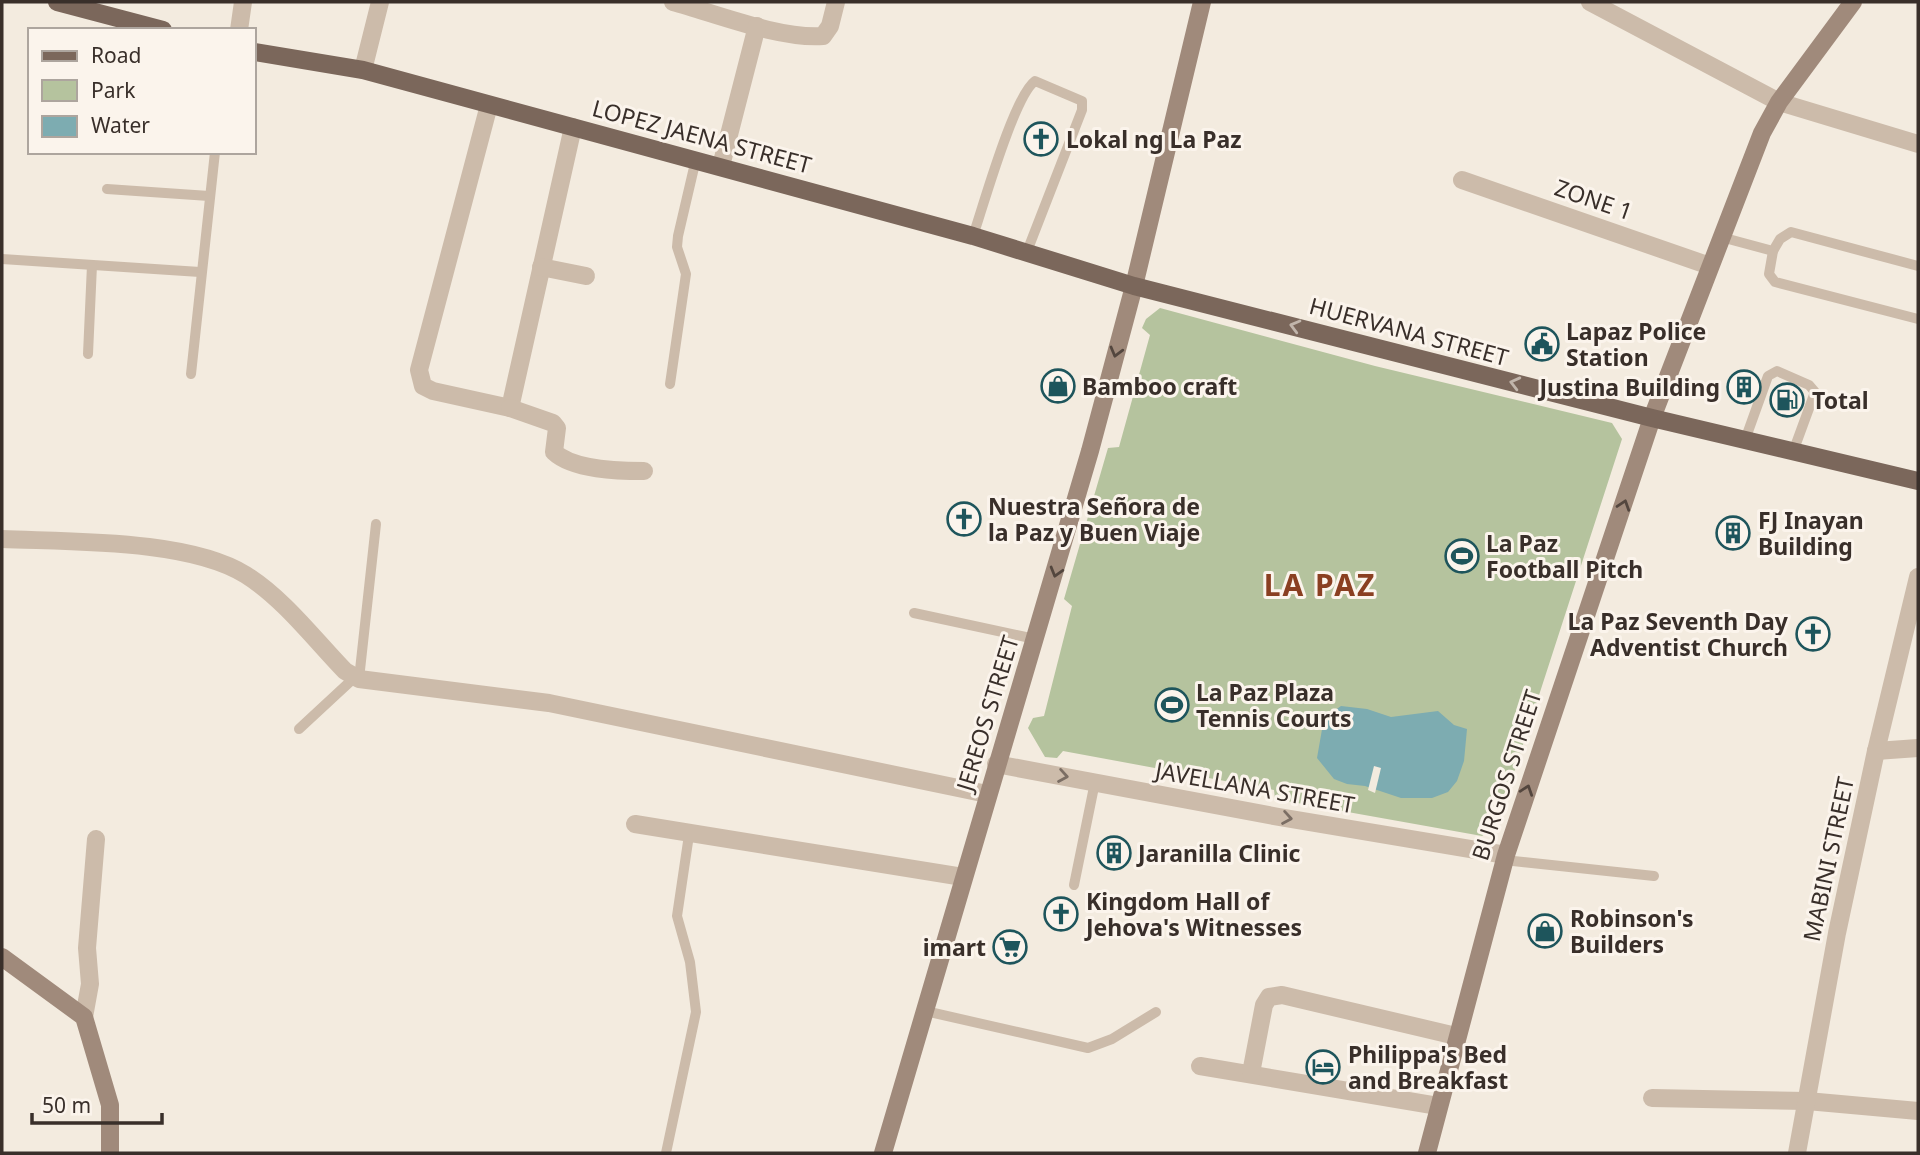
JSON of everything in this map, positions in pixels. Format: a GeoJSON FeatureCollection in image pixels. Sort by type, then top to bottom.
{"type":"FeatureCollection","features":[{"type":"Feature","properties":{"kind":"main road"},"geometry":{"type":"LineString","coordinates":[[57,2],[128,25],[149,28]]}},
{"type":"Feature","properties":{"kind":"main road","name":"LOPEZ JAENA STREET"},"geometry":{"type":"LineString","coordinates":[[256,52],[363,70],[973,236],[1133,286]]}},
{"type":"Feature","properties":{"kind":"main road","name":"HUERVANA STREET"},"geometry":{"type":"LineString","coordinates":[[1133,286],[1652,418],[1918,481]]}},
{"type":"Feature","properties":{"kind":"street"},"geometry":{"type":"LineString","coordinates":[[239,28],[243,2]]}},
{"type":"Feature","properties":{"kind":"street"},"geometry":{"type":"LineString","coordinates":[[363,70],[380,2]]}},
{"type":"Feature","properties":{"kind":"street"},"geometry":{"type":"LineString","coordinates":[[673,2],[757,26],[812,37],[823,36],[830,26],[836,2]]}},
{"type":"Feature","properties":{"kind":"street","name":"JEREOS STREET"},"geometry":{"type":"LineString","coordinates":[[883,1153],[987,794],[1054,581],[1133,286],[1202,2]]}},
{"type":"Feature","properties":{"kind":"street"},"geometry":{"type":"LineString","coordinates":[[1590,2],[1779,102],[1918,144]]}},
{"type":"Feature","properties":{"kind":"street","name":"BURGOS STREET"},"geometry":{"type":"LineString","coordinates":[[1427,1153],[1505,857],[1652,418],[1762,133],[1779,102],[1853,2]]}},
{"type":"Feature","properties":{"kind":"street"},"geometry":{"type":"LineString","coordinates":[[721,166],[757,26]]}},
{"type":"Feature","properties":{"kind":"street"},"geometry":{"type":"LineString","coordinates":[[489,105],[419,379],[423,386],[433,391],[510,408],[553,423],[557,428],[554,452],[561,458],[610,471],[645,471]]}},
{"type":"Feature","properties":{"kind":"street"},"geometry":{"type":"LineString","coordinates":[[510,408],[573,127]]}},
{"type":"Feature","properties":{"kind":"street","name":"ZONE 1"},"geometry":{"type":"LineString","coordinates":[[1462,180],[1710,265]]}},
{"type":"Feature","properties":{"kind":"street"},"geometry":{"type":"LineString","coordinates":[[541,267],[586,276]]}},
{"type":"Feature","properties":{"kind":"street"},"geometry":{"type":"LineString","coordinates":[[2,539],[186,552],[219,560],[248,576],[277,600],[356,678],[549,704],[987,794]]}},
{"type":"Feature","properties":{"kind":"street","name":"MABINI STREET"},"geometry":{"type":"LineString","coordinates":[[1797,1153],[1837,933],[1876,751],[1918,577]]}},
{"type":"Feature","properties":{"kind":"street"},"geometry":{"type":"LineString","coordinates":[[1876,751],[1918,748]]}},
{"type":"Feature","properties":{"kind":"street","name":"JAVELLANA STREET"},"geometry":{"type":"LineString","coordinates":[[996,764],[1505,857]]}},
{"type":"Feature","properties":{"kind":"street"},"geometry":{"type":"LineString","coordinates":[[635,824],[689,835],[963,877]]}},
{"type":"Feature","properties":{"kind":"street"},"geometry":{"type":"LineString","coordinates":[[96,839],[87,948],[90,984],[84,1017],[110,1105],[110,1153]]}},
{"type":"Feature","properties":{"kind":"street"},"geometry":{"type":"LineString","coordinates":[[2,957],[84,1017]]}},
{"type":"Feature","properties":{"kind":"street"},"geometry":{"type":"LineString","coordinates":[[1251,1073],[1264,1005],[1269,997],[1282,995],[1456,1035]]}},
{"type":"Feature","properties":{"kind":"street"},"geometry":{"type":"LineString","coordinates":[[1200,1066],[1438,1106]]}},
{"type":"Feature","properties":{"kind":"street"},"geometry":{"type":"LineString","coordinates":[[1652,1098],[1807,1101],[1918,1111]]}},
{"type":"Feature","properties":{"kind":"lane"},"geometry":{"type":"LineString","coordinates":[[973,236],[1010,128],[1028,89],[1035,81],[1048,85],[1082,101],[1082,110],[1026,254]]}},
{"type":"Feature","properties":{"kind":"lane"},"geometry":{"type":"LineString","coordinates":[[191,374],[215,154]]}},
{"type":"Feature","properties":{"kind":"lane"},"geometry":{"type":"LineString","coordinates":[[670,384],[685,274],[677,247],[696,159]]}},
{"type":"Feature","properties":{"kind":"lane"},"geometry":{"type":"LineString","coordinates":[[107,189],[209,196]]}},
{"type":"Feature","properties":{"kind":"lane"},"geometry":{"type":"LineString","coordinates":[[1918,266],[1790,232],[1780,239],[1773,251],[1769,274],[1775,282],[1918,319]]}},
{"type":"Feature","properties":{"kind":"lane"},"geometry":{"type":"LineString","coordinates":[[1721,237],[1773,251]]}},
{"type":"Feature","properties":{"kind":"lane"},"geometry":{"type":"LineString","coordinates":[[2,259],[200,272]]}},
{"type":"Feature","properties":{"kind":"lane"},"geometry":{"type":"LineString","coordinates":[[88,354],[92,265]]}},
{"type":"Feature","properties":{"kind":"lane"},"geometry":{"type":"LineString","coordinates":[[1745,440],[1768,376],[1777,371],[1809,385],[1815,393],[1793,452]]}},
{"type":"Feature","properties":{"kind":"lane"},"geometry":{"type":"LineString","coordinates":[[299,729],[356,678],[376,524]]}},
{"type":"Feature","properties":{"kind":"lane"},"geometry":{"type":"LineString","coordinates":[[914,613],[1035,639]]}},
{"type":"Feature","properties":{"kind":"lane"},"geometry":{"type":"LineString","coordinates":[[1074,886],[1095,782]]}},
{"type":"Feature","properties":{"kind":"lane"},"geometry":{"type":"LineString","coordinates":[[666,1153],[696,1013],[690,962],[677,916],[689,835]]}},
{"type":"Feature","properties":{"kind":"lane"},"geometry":{"type":"LineString","coordinates":[[1505,857],[1654,876]]}},
{"type":"Feature","properties":{"kind":"lane"},"geometry":{"type":"LineString","coordinates":[[925,1011],[1088,1048],[1112,1039],[1156,1012]]}},
{"type":"Feature","properties":{"kind":"green space"},"geometry":{"type":"Polygon","coordinates":[[[1160,308],[1375,366],[1612,423],[1622,439],[1497,825],[1482,836],[1275,799],[1274,790],[1063,751],[1057,758],[1045,757],[1028,728],[1033,718],[1044,716],[1072,606],[1064,599],[1108,448],[1119,447],[1150,335],[1142,328],[1146,319],[1160,308]]]}},
{"type":"Feature","properties":{"kind":"water"},"geometry":{"type":"Polygon","coordinates":[[[1341,706],[1367,709],[1391,717],[1438,711],[1454,725],[1467,729],[1464,761],[1457,781],[1448,792],[1432,798],[1401,798],[1334,779],[1317,758],[1324,718],[1341,706]]]}},
{"type":"Feature","properties":{"kind":"pier"},"geometry":{"type":"Polygon","coordinates":[[[1374,766],[1381,768],[1375,793],[1368,790],[1374,766]]]}},
{"type":"Feature","properties":{"kind":"place","name":"Lokal ng La Paz"},"geometry":{"type":"Point","coordinates":[1041,139]}},
{"type":"Feature","properties":{"kind":"place","name":"Lapaz Police Station"},"geometry":{"type":"Point","coordinates":[1542,344]}},
{"type":"Feature","properties":{"kind":"place","name":"Bamboo craft"},"geometry":{"type":"Point","coordinates":[1058,386]}},
{"type":"Feature","properties":{"kind":"place","name":"Justina Building"},"geometry":{"type":"Point","coordinates":[1744,387]}},
{"type":"Feature","properties":{"kind":"place","name":"Total"},"geometry":{"type":"Point","coordinates":[1787,400]}},
{"type":"Feature","properties":{"kind":"place","name":"Nuestra Señora de la Paz y Buen Viaje"},"geometry":{"type":"Point","coordinates":[964,519]}},
{"type":"Feature","properties":{"kind":"place","name":"FJ Inayan Building"},"geometry":{"type":"Point","coordinates":[1733,533]}},
{"type":"Feature","properties":{"kind":"place","name":"La Paz Football Pitch"},"geometry":{"type":"Point","coordinates":[1462,556]}},
{"type":"Feature","properties":{"kind":"place","name":"La Paz Seventh Day Adventist Church"},"geometry":{"type":"Point","coordinates":[1813,634]}},
{"type":"Feature","properties":{"kind":"place","name":"La Paz Plaza Tennis Courts"},"geometry":{"type":"Point","coordinates":[1172,705]}},
{"type":"Feature","properties":{"kind":"place","name":"Jaranilla Clinic"},"geometry":{"type":"Point","coordinates":[1114,853]}},
{"type":"Feature","properties":{"kind":"place","name":"Kingdom Hall of Jehova's Witnesses"},"geometry":{"type":"Point","coordinates":[1061,914]}},
{"type":"Feature","properties":{"kind":"place","name":"Robinson's Builders"},"geometry":{"type":"Point","coordinates":[1545,931]}},
{"type":"Feature","properties":{"kind":"place","name":"imart"},"geometry":{"type":"Point","coordinates":[1010,947]}},
{"type":"Feature","properties":{"kind":"place","name":"Philippa's Bed and Breakfast"},"geometry":{"type":"Point","coordinates":[1323,1067]}},
{"type":"Feature","properties":{"kind":"district","name":"LA PAZ"},"geometry":{"type":"Point","coordinates":[1320,584]}}]}
